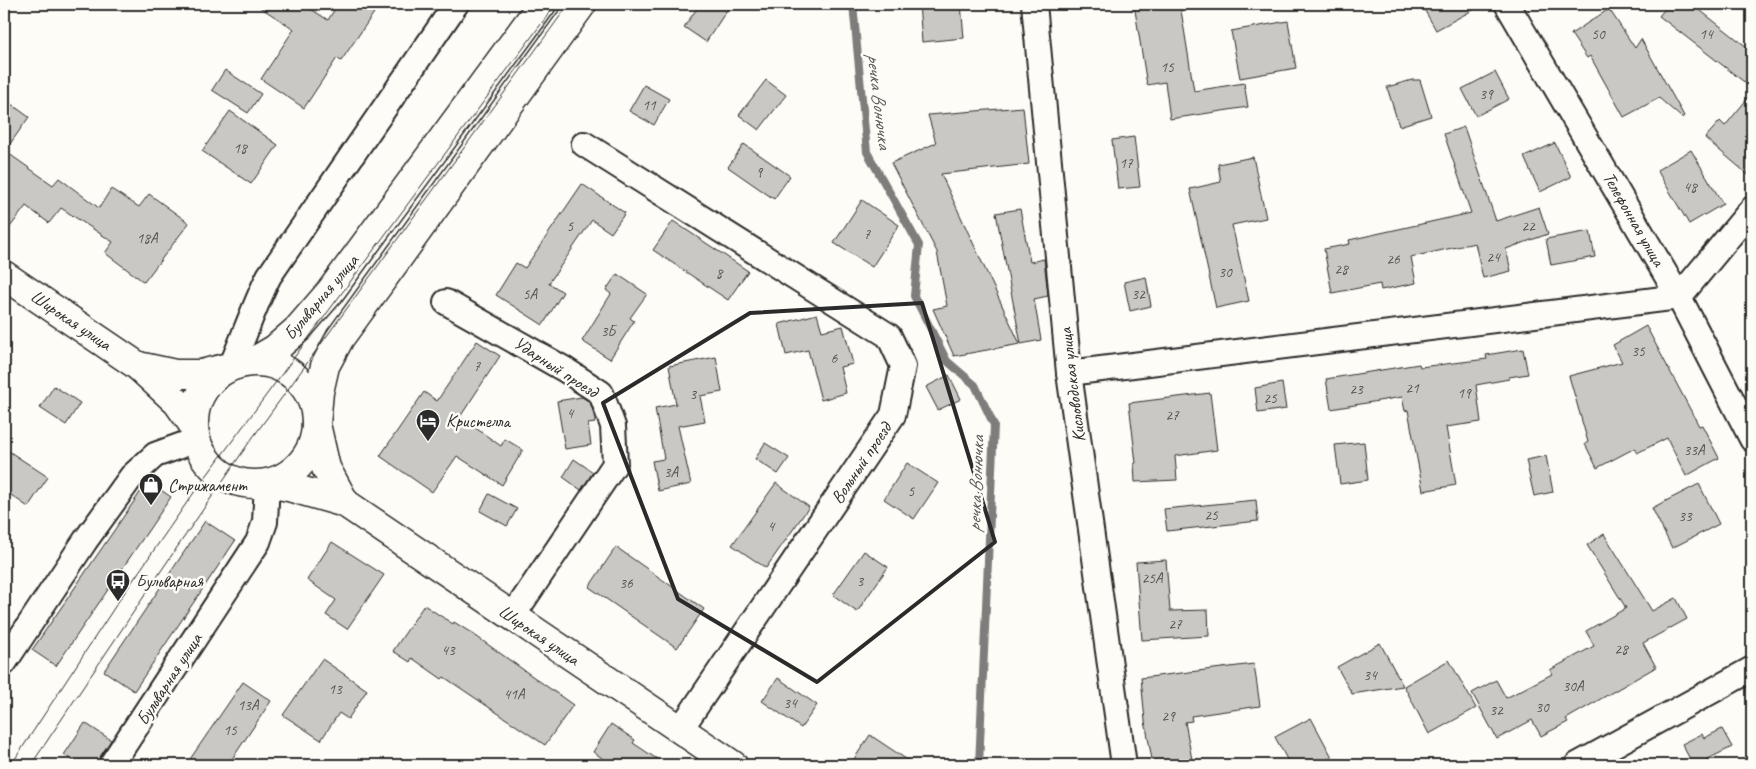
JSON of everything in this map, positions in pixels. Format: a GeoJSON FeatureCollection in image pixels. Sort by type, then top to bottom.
{"type":"FeatureCollection","features":[{"type":"Feature","properties":{"kind":"main road","name":"Бульварная улица"},"geometry":{"type":"LineString","coordinates":[[231,367],[256,360],[275,349],[298,329],[330,292],[542,4]]}},
{"type":"Feature","properties":{"kind":"main road","name":"Бульварная улица"},"geometry":{"type":"LineString","coordinates":[[316,424],[319,392],[325,366],[340,338],[582,4]]}},
{"type":"Feature","properties":{"kind":"main road","name":"Широкая улица"},"geometry":{"type":"LineString","coordinates":[[4,275],[138,366],[177,402],[195,433]]}},
{"type":"Feature","properties":{"kind":"main road"},"geometry":{"type":"LineString","coordinates":[[250,362],[270,364],[289,372],[304,386],[313,404],[316,424],[314,440],[307,455],[296,468],[283,478],[267,483],[249,484],[232,480],[216,470],[204,457],[195,433],[196,408],[203,391],[215,377],[231,367],[250,362]]}},
{"type":"Feature","properties":{"kind":"main road","name":"Широкая улица"},"geometry":{"type":"LineString","coordinates":[[138,366],[175,374],[200,374],[231,367]]}},
{"type":"Feature","properties":{"kind":"main road","name":"Широкая улица"},"geometry":{"type":"LineString","coordinates":[[316,424],[326,468],[345,503]]}},
{"type":"Feature","properties":{"kind":"main road","name":"Широкая улица"},"geometry":{"type":"LineString","coordinates":[[267,483],[289,487],[345,503],[733,765]]}},
{"type":"Feature","properties":{"kind":"street"},"geometry":{"type":"LineString","coordinates":[[231,367],[255,304],[269,276],[456,4]]}},
{"type":"Feature","properties":{"kind":"street","name":"Кисловодская улица"},"geometry":{"type":"LineString","coordinates":[[1034,4],[1069,373],[1124,765]]}},
{"type":"Feature","properties":{"kind":"street","name":"Телефонная улица"},"geometry":{"type":"LineString","coordinates":[[1507,4],[1680,297],[1752,439]]}},
{"type":"Feature","properties":{"kind":"street","name":"Вольный проезд"},"geometry":{"type":"LineString","coordinates":[[584,144],[889,336],[903,366],[894,415],[680,730]]}},
{"type":"Feature","properties":{"kind":"street"},"geometry":{"type":"LineString","coordinates":[[1069,373],[1680,297],[1752,209]]}},
{"type":"Feature","properties":{"kind":"street","name":"Ударный проезд"},"geometry":{"type":"LineString","coordinates":[[446,302],[564,369],[600,393],[613,426],[614,464],[512,617]]}},
{"type":"Feature","properties":{"kind":"street"},"geometry":{"type":"LineString","coordinates":[[4,663],[79,549],[132,476],[155,455],[195,433]]}},
{"type":"Feature","properties":{"kind":"street","name":"Бульварная улица"},"geometry":{"type":"LineString","coordinates":[[111,765],[258,542],[265,522],[267,483]]}},
{"type":"Feature","properties":{"kind":"street"},"geometry":{"type":"LineString","coordinates":[[1577,765],[1752,669]]}},
{"type":"Feature","properties":{"kind":"highlighted area"},"geometry":{"type":"Polygon","coordinates":[[[922,303],[995,542],[817,682],[678,599],[603,403],[750,313],[922,303]]]}},
{"type":"Feature","properties":{"kind":"building"},"geometry":{"type":"Polygon","coordinates":[[[255,4],[303,4],[328,20],[338,4],[380,4],[341,61],[337,58],[304,108],[261,79],[294,29],[255,4]]]}},
{"type":"Feature","properties":{"kind":"building"},"geometry":{"type":"Polygon","coordinates":[[[700,4],[731,4],[706,42],[684,27],[700,4]]]}},
{"type":"Feature","properties":{"kind":"building"},"geometry":{"type":"Polygon","coordinates":[[[919,4],[961,4],[964,38],[922,42],[919,4]]]}},
{"type":"Feature","properties":{"kind":"building"},"geometry":{"type":"Polygon","coordinates":[[[1134,4],[1180,4],[1194,91],[1244,83],[1248,107],[1170,119],[1165,82],[1147,85],[1134,4]]]}},
{"type":"Feature","properties":{"kind":"building"},"geometry":{"type":"Polygon","coordinates":[[[1421,4],[1484,4],[1436,30],[1421,4]]]}},
{"type":"Feature","properties":{"kind":"building"},"geometry":{"type":"Polygon","coordinates":[[[1669,4],[1692,4],[1752,51],[1752,88],[1659,16],[1669,4]]]}},
{"type":"Feature","properties":{"kind":"building"},"geometry":{"type":"Polygon","coordinates":[[[1609,9],[1635,48],[1641,39],[1684,116],[1682,118],[1659,98],[1624,117],[1590,56],[1587,58],[1571,34],[1609,9]]]}},
{"type":"Feature","properties":{"kind":"building"},"geometry":{"type":"Polygon","coordinates":[[[1288,21],[1296,68],[1240,78],[1231,31],[1288,21]]]}},
{"type":"Feature","properties":{"kind":"building"},"geometry":{"type":"Polygon","coordinates":[[[225,70],[261,94],[248,113],[212,90],[225,70]]]}},
{"type":"Feature","properties":{"kind":"building"},"geometry":{"type":"Polygon","coordinates":[[[1495,72],[1509,99],[1476,116],[1462,89],[1495,72]]]}},
{"type":"Feature","properties":{"kind":"building"},"geometry":{"type":"Polygon","coordinates":[[[766,80],[786,95],[759,130],[739,115],[766,80]]]}},
{"type":"Feature","properties":{"kind":"building"},"geometry":{"type":"Polygon","coordinates":[[[1412,80],[1420,80],[1431,116],[1399,126],[1387,87],[1412,80]]]}},
{"type":"Feature","properties":{"kind":"building"},"geometry":{"type":"Polygon","coordinates":[[[644,85],[669,99],[654,125],[629,111],[644,85]]]}},
{"type":"Feature","properties":{"kind":"building"},"geometry":{"type":"Polygon","coordinates":[[[1752,93],[1752,178],[1705,138],[1720,121],[1725,126],[1752,93]]]}},
{"type":"Feature","properties":{"kind":"building"},"geometry":{"type":"Polygon","coordinates":[[[4,99],[29,117],[5,151],[53,185],[59,178],[99,208],[111,189],[139,207],[149,194],[189,223],[144,282],[105,253],[113,242],[61,208],[49,223],[26,206],[4,235],[4,99]]]}},
{"type":"Feature","properties":{"kind":"building"},"geometry":{"type":"Polygon","coordinates":[[[1023,107],[1029,164],[941,174],[1020,344],[954,356],[933,309],[947,306],[937,252],[891,163],[936,143],[928,115],[1023,107]]]}},
{"type":"Feature","properties":{"kind":"building"},"geometry":{"type":"Polygon","coordinates":[[[230,111],[278,145],[251,184],[202,151],[230,111]]]}},
{"type":"Feature","properties":{"kind":"building"},"geometry":{"type":"Polygon","coordinates":[[[1464,127],[1496,221],[1539,207],[1548,234],[1506,249],[1511,271],[1483,278],[1475,243],[1411,257],[1416,283],[1381,290],[1380,284],[1332,293],[1324,249],[1350,244],[1349,240],[1471,213],[1444,134],[1464,127]]]}},
{"type":"Feature","properties":{"kind":"building"},"geometry":{"type":"Polygon","coordinates":[[[1134,137],[1140,187],[1118,189],[1112,140],[1134,137]]]}},
{"type":"Feature","properties":{"kind":"building"},"geometry":{"type":"Polygon","coordinates":[[[1555,143],[1571,177],[1540,192],[1524,157],[1555,143]]]}},
{"type":"Feature","properties":{"kind":"building"},"geometry":{"type":"Polygon","coordinates":[[[744,144],[790,176],[774,199],[728,167],[744,144]]]}},
{"type":"Feature","properties":{"kind":"building"},"geometry":{"type":"Polygon","coordinates":[[[1691,150],[1723,204],[1689,224],[1657,170],[1691,150]]]}},
{"type":"Feature","properties":{"kind":"building"},"geometry":{"type":"Polygon","coordinates":[[[1253,157],[1266,218],[1232,225],[1249,301],[1216,308],[1190,189],[1221,182],[1218,164],[1253,157]]]}},
{"type":"Feature","properties":{"kind":"building"},"geometry":{"type":"Polygon","coordinates":[[[582,184],[625,213],[611,233],[592,220],[549,283],[563,292],[543,325],[496,295],[516,263],[525,268],[582,184]]]}},
{"type":"Feature","properties":{"kind":"building"},"geometry":{"type":"Polygon","coordinates":[[[862,200],[899,225],[872,267],[834,243],[862,200]]]}},
{"type":"Feature","properties":{"kind":"building"},"geometry":{"type":"Polygon","coordinates":[[[1020,209],[1030,262],[1044,259],[1048,296],[1034,299],[1041,340],[1021,344],[996,213],[1020,209]]]}},
{"type":"Feature","properties":{"kind":"building"},"geometry":{"type":"Polygon","coordinates":[[[673,221],[748,271],[728,300],[653,250],[673,221]]]}},
{"type":"Feature","properties":{"kind":"building"},"geometry":{"type":"Polygon","coordinates":[[[1590,231],[1595,257],[1551,265],[1546,239],[1590,231]]]}},
{"type":"Feature","properties":{"kind":"building"},"geometry":{"type":"Polygon","coordinates":[[[617,274],[647,294],[630,318],[634,321],[610,359],[582,341],[611,294],[606,290],[617,274]]]}},
{"type":"Feature","properties":{"kind":"building"},"geometry":{"type":"Polygon","coordinates":[[[1146,277],[1151,306],[1130,311],[1124,282],[1146,277]]]}},
{"type":"Feature","properties":{"kind":"building"},"geometry":{"type":"Polygon","coordinates":[[[817,314],[822,331],[843,326],[853,364],[840,367],[846,393],[821,400],[808,350],[786,355],[779,324],[817,314]]]}},
{"type":"Feature","properties":{"kind":"building"},"geometry":{"type":"Polygon","coordinates":[[[1646,326],[1699,426],[1702,425],[1719,458],[1686,476],[1667,438],[1637,453],[1635,448],[1597,468],[1585,444],[1588,442],[1569,376],[1622,362],[1613,345],[1646,326]]]}},
{"type":"Feature","properties":{"kind":"building"},"geometry":{"type":"Polygon","coordinates":[[[477,341],[500,356],[460,417],[501,446],[505,439],[523,450],[502,485],[457,456],[432,492],[380,456],[424,392],[437,401],[477,341]]]}},
{"type":"Feature","properties":{"kind":"building"},"geometry":{"type":"Polygon","coordinates":[[[1523,349],[1528,374],[1476,385],[1481,422],[1446,427],[1456,485],[1423,491],[1408,410],[1405,411],[1402,397],[1331,409],[1326,379],[1419,364],[1420,367],[1487,359],[1486,355],[1523,349]]]}},
{"type":"Feature","properties":{"kind":"building"},"geometry":{"type":"Polygon","coordinates":[[[716,357],[722,392],[700,396],[705,421],[678,426],[691,484],[658,491],[652,461],[664,459],[655,408],[676,404],[669,366],[716,357]]]}},
{"type":"Feature","properties":{"kind":"building"},"geometry":{"type":"Polygon","coordinates":[[[949,375],[961,399],[938,410],[926,387],[949,375]]]}},
{"type":"Feature","properties":{"kind":"building"},"geometry":{"type":"Polygon","coordinates":[[[1282,383],[1286,409],[1258,413],[1255,388],[1282,383]]]}},
{"type":"Feature","properties":{"kind":"building"},"geometry":{"type":"Polygon","coordinates":[[[54,386],[80,403],[66,425],[40,408],[54,386]]]}},
{"type":"Feature","properties":{"kind":"building"},"geometry":{"type":"Polygon","coordinates":[[[1210,393],[1217,450],[1175,456],[1177,480],[1135,482],[1134,463],[1136,463],[1129,403],[1210,393]]]}},
{"type":"Feature","properties":{"kind":"building"},"geometry":{"type":"Polygon","coordinates":[[[582,397],[590,402],[594,414],[595,423],[588,424],[591,445],[565,449],[557,401],[582,397]]]}},
{"type":"Feature","properties":{"kind":"building"},"geometry":{"type":"Polygon","coordinates":[[[1364,442],[1368,480],[1340,484],[1335,445],[1364,442]]]}},
{"type":"Feature","properties":{"kind":"building"},"geometry":{"type":"Polygon","coordinates":[[[765,443],[789,458],[778,474],[755,459],[765,443]]]}},
{"type":"Feature","properties":{"kind":"building"},"geometry":{"type":"Polygon","coordinates":[[[4,448],[48,477],[28,507],[4,490],[4,448]]]}},
{"type":"Feature","properties":{"kind":"building"},"geometry":{"type":"Polygon","coordinates":[[[1546,456],[1553,492],[1534,496],[1526,460],[1546,456]]]}},
{"type":"Feature","properties":{"kind":"building"},"geometry":{"type":"Polygon","coordinates":[[[574,459],[593,472],[581,490],[563,477],[574,459]]]}},
{"type":"Feature","properties":{"kind":"building"},"geometry":{"type":"Polygon","coordinates":[[[907,463],[938,483],[914,519],[884,499],[907,463]]]}},
{"type":"Feature","properties":{"kind":"building"},"geometry":{"type":"Polygon","coordinates":[[[148,481],[171,497],[56,666],[32,650],[148,481]]]}},
{"type":"Feature","properties":{"kind":"building"},"geometry":{"type":"Polygon","coordinates":[[[776,483],[809,507],[766,568],[732,545],[776,483]]]}},
{"type":"Feature","properties":{"kind":"building"},"geometry":{"type":"Polygon","coordinates":[[[1699,484],[1719,524],[1672,548],[1652,508],[1699,484]]]}},
{"type":"Feature","properties":{"kind":"building"},"geometry":{"type":"Polygon","coordinates":[[[489,494],[517,509],[507,526],[480,511],[489,494]]]}},
{"type":"Feature","properties":{"kind":"building"},"geometry":{"type":"Polygon","coordinates":[[[1256,500],[1258,521],[1167,531],[1164,509],[1256,500]]]}},
{"type":"Feature","properties":{"kind":"building"},"geometry":{"type":"Polygon","coordinates":[[[205,521],[235,541],[134,691],[104,671],[205,521]]]}},
{"type":"Feature","properties":{"kind":"building"},"geometry":{"type":"Polygon","coordinates":[[[1604,534],[1652,611],[1676,598],[1687,619],[1643,643],[1656,667],[1566,719],[1568,722],[1541,736],[1532,720],[1497,739],[1472,693],[1496,680],[1506,698],[1552,674],[1550,670],[1594,646],[1586,631],[1626,608],[1587,545],[1604,534]]]}},
{"type":"Feature","properties":{"kind":"building"},"geometry":{"type":"Polygon","coordinates":[[[332,542],[384,575],[347,629],[326,615],[336,600],[307,580],[332,542]]]}},
{"type":"Feature","properties":{"kind":"building"},"geometry":{"type":"Polygon","coordinates":[[[616,547],[704,609],[677,648],[589,587],[616,547]]]}},
{"type":"Feature","properties":{"kind":"building"},"geometry":{"type":"Polygon","coordinates":[[[864,551],[888,567],[857,612],[833,595],[864,551]]]}},
{"type":"Feature","properties":{"kind":"building"},"geometry":{"type":"Polygon","coordinates":[[[1166,560],[1170,611],[1208,610],[1209,636],[1142,640],[1136,562],[1166,560]]]}},
{"type":"Feature","properties":{"kind":"building"},"geometry":{"type":"Polygon","coordinates":[[[424,605],[453,624],[454,622],[473,634],[573,705],[545,745],[444,677],[442,679],[412,658],[410,662],[393,651],[424,605]]]}},
{"type":"Feature","properties":{"kind":"building"},"geometry":{"type":"Polygon","coordinates":[[[1380,643],[1403,686],[1352,694],[1337,667],[1380,643]]]}},
{"type":"Feature","properties":{"kind":"building"},"geometry":{"type":"Polygon","coordinates":[[[322,659],[367,690],[348,719],[339,713],[321,740],[283,715],[322,659]]]}},
{"type":"Feature","properties":{"kind":"building"},"geometry":{"type":"Polygon","coordinates":[[[1449,660],[1476,708],[1429,734],[1404,686],[1449,660]]]}},
{"type":"Feature","properties":{"kind":"building"},"geometry":{"type":"Polygon","coordinates":[[[1254,664],[1260,706],[1191,716],[1192,721],[1185,722],[1193,765],[1153,765],[1145,721],[1141,678],[1254,664]]]}},
{"type":"Feature","properties":{"kind":"building"},"geometry":{"type":"Polygon","coordinates":[[[778,678],[817,705],[801,728],[762,701],[778,678]]]}},
{"type":"Feature","properties":{"kind":"building"},"geometry":{"type":"Polygon","coordinates":[[[243,682],[271,701],[228,765],[186,765],[243,682]]]}},
{"type":"Feature","properties":{"kind":"building"},"geometry":{"type":"Polygon","coordinates":[[[1311,718],[1332,757],[1316,765],[1290,765],[1275,737],[1311,718]]]}},
{"type":"Feature","properties":{"kind":"building"},"geometry":{"type":"Polygon","coordinates":[[[85,723],[111,740],[97,765],[80,765],[64,755],[85,723]]]}},
{"type":"Feature","properties":{"kind":"building"},"geometry":{"type":"Polygon","coordinates":[[[611,724],[635,740],[633,743],[666,765],[613,765],[593,752],[611,724]]]}},
{"type":"Feature","properties":{"kind":"building"},"geometry":{"type":"Polygon","coordinates":[[[1722,729],[1732,747],[1693,765],[1682,744],[1702,734],[1704,738],[1722,729]]]}},
{"type":"Feature","properties":{"kind":"building"},"geometry":{"type":"Polygon","coordinates":[[[870,735],[915,765],[850,765],[870,735]]]}},
{"type":"Feature","properties":{"kind":"waterway","name":"речка Вонючка"},"geometry":{"type":"LineString","coordinates":[[853,4],[867,152],[919,245],[914,296],[947,361],[975,385],[994,425],[979,765]]}},
{"type":"Feature","properties":{"kind":"tram line"},"geometry":{"type":"LineString","coordinates":[[11,765],[118,602],[190,498],[556,4]]}},
{"type":"Feature","properties":{"kind":"tram line"},"geometry":{"type":"LineString","coordinates":[[31,765],[248,444],[569,4]]}},
{"type":"Feature","properties":{"kind":"place","name":"Кристелла"},"geometry":{"type":"Point","coordinates":[428,442]}},
{"type":"Feature","properties":{"kind":"place","name":"Стрижамент"},"geometry":{"type":"Point","coordinates":[151,506]}},
{"type":"Feature","properties":{"kind":"place","name":"Бульварная"},"geometry":{"type":"Point","coordinates":[118,602]}}]}
